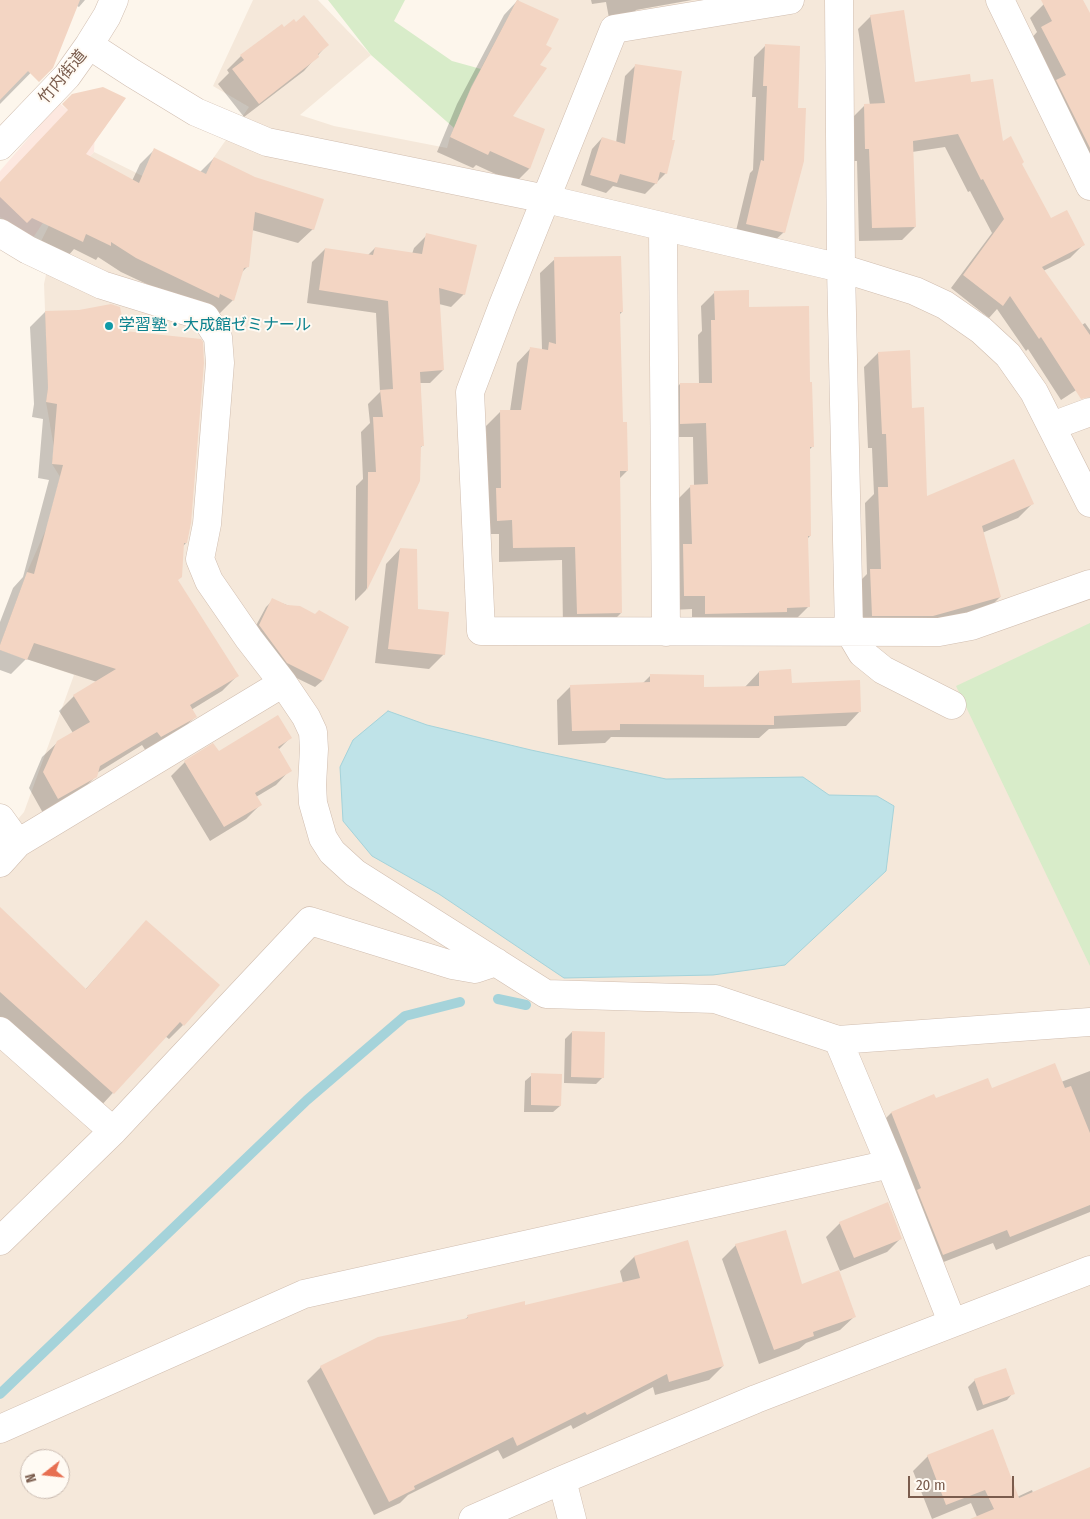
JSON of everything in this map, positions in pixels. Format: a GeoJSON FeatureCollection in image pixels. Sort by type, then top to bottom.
{"type":"FeatureCollection","features":[{"type":"Feature","properties":{"kind":"street","name":"竹内街道"},"geometry":{"type":"LineString","coordinates":[[0,146],[66,76],[89,45],[107,16],[114,0]]}},
{"type":"Feature","properties":{"kind":"street"},"geometry":{"type":"LineString","coordinates":[[790,0],[614,29],[470,392],[481,631],[939,632],[970,626],[1090,584]]}},
{"type":"Feature","properties":{"kind":"street"},"geometry":{"type":"LineString","coordinates":[[839,0],[841,268],[849,631],[862,653],[883,670],[952,705]]}},
{"type":"Feature","properties":{"kind":"street"},"geometry":{"type":"LineString","coordinates":[[1000,0],[1090,186]]}},
{"type":"Feature","properties":{"kind":"street"},"geometry":{"type":"LineString","coordinates":[[89,45],[132,74],[196,112],[267,142],[546,199],[841,268],[916,291],[945,305],[981,330],[1008,355],[1034,392],[1090,503]]}},
{"type":"Feature","properties":{"kind":"street"},"geometry":{"type":"LineString","coordinates":[[663,227],[666,632]]}},
{"type":"Feature","properties":{"kind":"street"},"geometry":{"type":"LineString","coordinates":[[0,233],[28,250],[102,285],[205,317],[218,337],[220,363],[207,524],[200,558],[209,581],[306,717],[313,732],[313,803],[323,838],[332,852],[355,873],[546,994],[716,999],[838,1040],[1090,1022]]}},
{"type":"Feature","properties":{"kind":"street"},"geometry":{"type":"LineString","coordinates":[[1052,426],[1090,412]]}},
{"type":"Feature","properties":{"kind":"street"},"geometry":{"type":"LineString","coordinates":[[0,863],[18,843],[283,683]]}},
{"type":"Feature","properties":{"kind":"street"},"geometry":{"type":"LineString","coordinates":[[0,818],[18,843]]}},
{"type":"Feature","properties":{"kind":"street"},"geometry":{"type":"LineString","coordinates":[[0,1241],[113,1130],[310,921],[452,965],[475,969],[496,962]]}},
{"type":"Feature","properties":{"kind":"street"},"geometry":{"type":"LineString","coordinates":[[0,1030],[113,1130]]}},
{"type":"Feature","properties":{"kind":"street"},"geometry":{"type":"LineString","coordinates":[[838,1040],[890,1164],[952,1322]]}},
{"type":"Feature","properties":{"kind":"street"},"geometry":{"type":"LineString","coordinates":[[0,1429],[304,1294],[890,1164]]}},
{"type":"Feature","properties":{"kind":"street"},"geometry":{"type":"LineString","coordinates":[[473,1519],[756,1399],[1090,1270]]}},
{"type":"Feature","properties":{"kind":"street"},"geometry":{"type":"LineString","coordinates":[[562,1480],[572,1519]]}},
{"type":"Feature","properties":{"kind":"shaded area"},"geometry":{"type":"Polygon","coordinates":[[[253,0],[318,0],[371,55],[300,115],[334,126],[447,148],[472,85],[517,0],[1090,0],[1090,1519],[0,1519],[0,823],[7,832],[24,812],[74,675],[0,650],[0,645],[27,572],[47,527],[60,477],[52,464],[54,448],[46,402],[48,388],[44,284],[47,270],[39,245],[79,166],[94,152],[175,192],[196,170],[206,174],[214,157],[249,107],[213,86],[253,0]]]}},
{"type":"Feature","properties":{"kind":"shaded area"},"geometry":{"type":"Polygon","coordinates":[[[59,103],[95,132],[94,152],[82,164],[33,238],[0,217],[0,171],[59,103]]]}},
{"type":"Feature","properties":{"kind":"green space"},"geometry":{"type":"Polygon","coordinates":[[[328,0],[405,0],[394,21],[452,61],[481,69],[472,85],[454,128],[371,55],[328,0]]]}},
{"type":"Feature","properties":{"kind":"green space"},"geometry":{"type":"Polygon","coordinates":[[[1090,623],[1090,966],[956,686],[1090,623]]]}},
{"type":"Feature","properties":{"kind":"water"},"geometry":{"type":"Polygon","coordinates":[[[388,711],[427,725],[666,779],[803,777],[829,795],[877,796],[894,806],[886,871],[785,965],[713,975],[564,978],[439,894],[372,856],[343,821],[340,767],[353,740],[388,711]]]}},
{"type":"Feature","properties":{"kind":"building"},"geometry":{"type":"Polygon","coordinates":[[[0,0],[80,0],[53,68],[39,82],[28,71],[0,100],[0,0]]]}},
{"type":"Feature","properties":{"kind":"building"},"geometry":{"type":"Polygon","coordinates":[[[517,0],[559,19],[546,45],[552,48],[540,65],[547,68],[513,116],[545,129],[530,169],[490,151],[488,155],[450,137],[471,88],[517,0]]]}},
{"type":"Feature","properties":{"kind":"building"},"geometry":{"type":"Polygon","coordinates":[[[1041,0],[1083,0],[1090,13],[1090,148],[1056,80],[1066,75],[1041,27],[1052,21],[1041,0]]]}},
{"type":"Feature","properties":{"kind":"building"},"geometry":{"type":"Polygon","coordinates":[[[904,10],[915,82],[970,74],[971,82],[993,79],[1003,141],[1011,136],[1024,162],[1022,164],[1051,218],[1067,210],[1085,245],[1042,267],[1090,335],[1090,397],[1081,399],[1041,337],[1039,339],[1010,296],[1003,306],[963,275],[1004,219],[983,179],[981,180],[958,134],[913,141],[916,227],[872,228],[869,149],[865,149],[864,104],[885,103],[870,15],[904,10]]]}},
{"type":"Feature","properties":{"kind":"building"},"geometry":{"type":"Polygon","coordinates":[[[304,15],[329,45],[318,54],[319,57],[259,104],[232,69],[244,60],[240,55],[282,24],[284,27],[294,19],[296,22],[304,15]]]}},
{"type":"Feature","properties":{"kind":"building"},"geometry":{"type":"Polygon","coordinates":[[[765,44],[800,46],[798,108],[806,108],[804,161],[785,233],[746,224],[761,160],[764,161],[767,86],[763,86],[765,44]]]}},
{"type":"Feature","properties":{"kind":"building"},"geometry":{"type":"Polygon","coordinates":[[[635,64],[682,71],[672,140],[675,140],[667,174],[660,172],[657,184],[620,174],[617,183],[590,175],[602,137],[625,144],[635,64]]]}},
{"type":"Feature","properties":{"kind":"building"},"geometry":{"type":"Polygon","coordinates":[[[103,87],[126,98],[86,154],[139,183],[154,148],[206,174],[214,157],[255,177],[324,199],[314,230],[255,212],[249,267],[244,268],[234,301],[220,294],[219,298],[136,258],[111,242],[111,246],[86,234],[83,242],[32,218],[27,223],[0,197],[0,182],[68,110],[62,104],[72,94],[103,87]]]}},
{"type":"Feature","properties":{"kind":"building"},"geometry":{"type":"Polygon","coordinates":[[[426,233],[477,245],[465,295],[439,288],[444,370],[420,372],[424,446],[421,446],[420,481],[367,590],[368,472],[376,472],[373,417],[383,417],[380,390],[393,389],[388,301],[319,290],[325,248],[373,255],[375,247],[422,254],[426,233]]]}},
{"type":"Feature","properties":{"kind":"building"},"geometry":{"type":"Polygon","coordinates":[[[621,256],[623,312],[620,312],[623,422],[627,422],[628,471],[620,471],[622,613],[577,614],[575,547],[513,548],[512,520],[497,521],[496,488],[501,488],[500,410],[521,410],[530,347],[548,350],[549,342],[556,344],[554,257],[621,256]]]}},
{"type":"Feature","properties":{"kind":"building"},"geometry":{"type":"Polygon","coordinates":[[[749,290],[749,307],[809,306],[810,382],[812,382],[814,447],[810,447],[811,536],[808,536],[810,607],[787,608],[787,612],[705,614],[705,596],[684,596],[683,544],[692,544],[690,485],[708,484],[706,423],[680,424],[680,383],[712,383],[711,320],[715,320],[714,291],[749,290]]]}},
{"type":"Feature","properties":{"kind":"building"},"geometry":{"type":"Polygon","coordinates":[[[111,304],[120,307],[125,331],[201,339],[203,342],[204,363],[191,523],[187,543],[184,543],[182,577],[178,580],[239,676],[190,705],[197,717],[161,737],[157,732],[100,766],[97,777],[58,799],[43,772],[57,741],[90,722],[73,695],[116,669],[34,643],[27,660],[0,650],[0,645],[27,572],[34,574],[63,465],[52,464],[57,404],[46,402],[48,388],[45,311],[79,310],[111,304]]]}},
{"type":"Feature","properties":{"kind":"building"},"geometry":{"type":"Polygon","coordinates":[[[910,350],[912,408],[924,407],[927,496],[1014,459],[1034,504],[982,526],[1001,597],[933,616],[872,616],[870,569],[881,569],[878,487],[888,487],[886,434],[882,434],[878,352],[910,350]]]}},
{"type":"Feature","properties":{"kind":"building"},"geometry":{"type":"Polygon","coordinates":[[[400,548],[417,549],[418,609],[449,612],[445,655],[388,649],[400,548]]]}},
{"type":"Feature","properties":{"kind":"building"},"geometry":{"type":"Polygon","coordinates":[[[272,598],[287,605],[300,606],[315,614],[319,610],[349,627],[323,681],[287,663],[259,625],[272,598]]]}},
{"type":"Feature","properties":{"kind":"building"},"geometry":{"type":"Polygon","coordinates":[[[791,669],[792,683],[860,680],[861,712],[774,716],[774,725],[620,724],[620,730],[572,731],[570,685],[650,682],[650,674],[704,675],[704,687],[759,686],[759,671],[791,669]]]}},
{"type":"Feature","properties":{"kind":"building"},"geometry":{"type":"Polygon","coordinates":[[[278,715],[292,738],[278,747],[292,771],[255,793],[262,805],[224,827],[184,761],[213,743],[219,751],[278,715]]]}},
{"type":"Feature","properties":{"kind":"building"},"geometry":{"type":"Polygon","coordinates":[[[0,907],[86,989],[146,920],[220,985],[184,1026],[180,1022],[114,1094],[0,992],[0,907]]]}},
{"type":"Feature","properties":{"kind":"building"},"geometry":{"type":"Polygon","coordinates":[[[572,1031],[605,1032],[604,1078],[571,1077],[572,1031]]]}},
{"type":"Feature","properties":{"kind":"building"},"geometry":{"type":"Polygon","coordinates":[[[1055,1063],[1065,1088],[1071,1086],[1090,1133],[1090,1205],[1010,1237],[1007,1230],[943,1255],[917,1190],[921,1188],[891,1112],[934,1094],[936,1098],[988,1078],[992,1088],[1055,1063]]]}},
{"type":"Feature","properties":{"kind":"building"},"geometry":{"type":"Polygon","coordinates":[[[531,1073],[562,1074],[561,1106],[531,1105],[531,1073]]]}},
{"type":"Feature","properties":{"kind":"building"},"geometry":{"type":"Polygon","coordinates":[[[888,1202],[902,1239],[854,1258],[839,1222],[888,1202]]]}},
{"type":"Feature","properties":{"kind":"building"},"geometry":{"type":"Polygon","coordinates":[[[786,1230],[802,1284],[839,1270],[856,1317],[813,1332],[814,1336],[774,1350],[735,1244],[786,1230]]]}},
{"type":"Feature","properties":{"kind":"building"},"geometry":{"type":"Polygon","coordinates":[[[688,1240],[724,1366],[669,1382],[667,1374],[587,1415],[585,1412],[517,1446],[513,1437],[414,1486],[415,1489],[389,1502],[320,1366],[378,1337],[468,1318],[467,1315],[525,1301],[525,1305],[640,1278],[634,1256],[688,1240]]]}},
{"type":"Feature","properties":{"kind":"building"},"geometry":{"type":"Polygon","coordinates":[[[1006,1368],[1015,1394],[983,1405],[974,1379],[1006,1368]]]}},
{"type":"Feature","properties":{"kind":"building"},"geometry":{"type":"Polygon","coordinates":[[[993,1429],[1019,1498],[1090,1467],[1090,1519],[970,1519],[994,1509],[985,1490],[946,1505],[927,1455],[993,1429]]]}},
{"type":"Feature","properties":{"kind":"waterway"},"geometry":{"type":"LineString","coordinates":[[498,999],[526,1005]]}},
{"type":"Feature","properties":{"kind":"waterway"},"geometry":{"type":"LineString","coordinates":[[0,1394],[307,1100],[405,1016],[460,1002]]}},
{"type":"Feature","properties":{"kind":"place","name":"学習塾・大成館ゼミナール"},"geometry":{"type":"Point","coordinates":[109,326]}}]}
